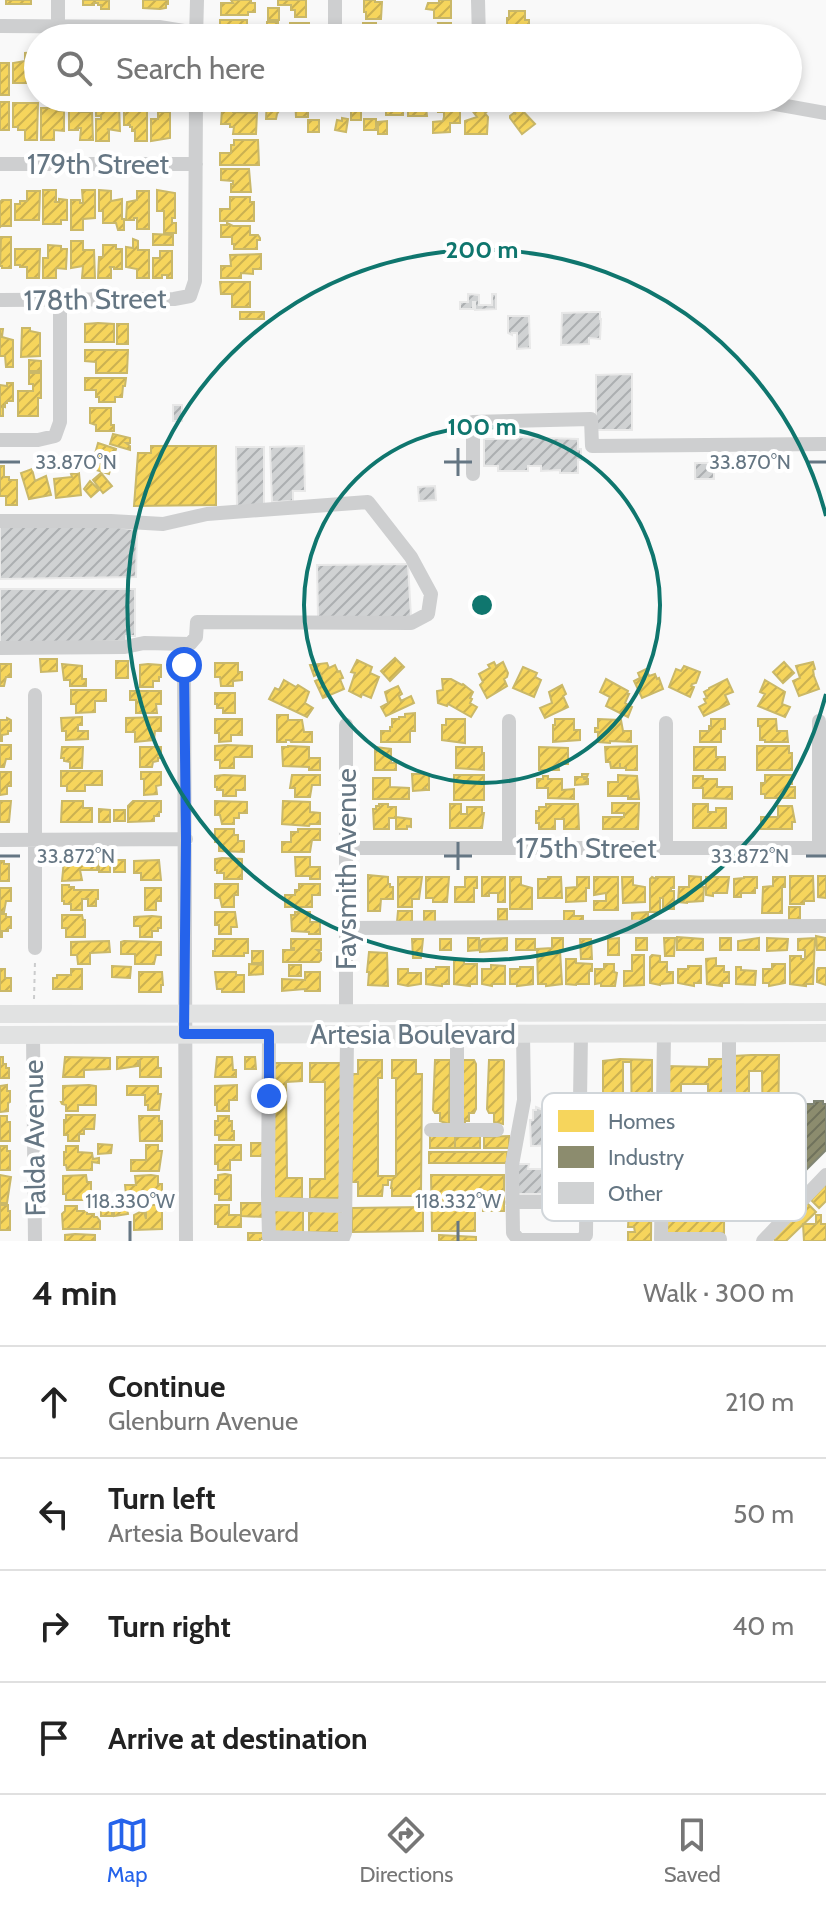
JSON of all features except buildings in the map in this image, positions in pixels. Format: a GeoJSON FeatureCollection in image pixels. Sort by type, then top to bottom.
{"type":"FeatureCollection","features":[{"type":"Feature","properties":{"kind":"main road","name":"Artesia Boulevard"},"geometry":{"type":"LineString","coordinates":[[0,1014],[826,1012]]}},
{"type":"Feature","properties":{"kind":"main road","name":"Artesia Boulevard"},"geometry":{"type":"LineString","coordinates":[[0,1035],[826,1033]]}},
{"type":"Feature","properties":{"kind":"street"},"geometry":{"type":"LineString","coordinates":[[58,0],[58,24]]}},
{"type":"Feature","properties":{"kind":"street"},"geometry":{"type":"LineString","coordinates":[[196,24],[197,0]]}},
{"type":"Feature","properties":{"kind":"street"},"geometry":{"type":"LineString","coordinates":[[335,0],[335,24]]}},
{"type":"Feature","properties":{"kind":"street"},"geometry":{"type":"LineString","coordinates":[[478,0],[479,24]]}},
{"type":"Feature","properties":{"kind":"street"},"geometry":{"type":"LineString","coordinates":[[0,26],[24,26]]}},
{"type":"Feature","properties":{"kind":"street"},"geometry":{"type":"LineString","coordinates":[[802,109],[826,113]]}},
{"type":"Feature","properties":{"kind":"street"},"geometry":{"type":"LineString","coordinates":[[196,112],[196,164]]}},
{"type":"Feature","properties":{"kind":"street","name":"179th Street"},"geometry":{"type":"LineString","coordinates":[[0,164],[196,164]]}},
{"type":"Feature","properties":{"kind":"street","name":"178th Street"},"geometry":{"type":"LineString","coordinates":[[0,300],[174,299],[190,296],[195,281],[196,164]]}},
{"type":"Feature","properties":{"kind":"street"},"geometry":{"type":"LineString","coordinates":[[0,440],[38,440],[55,436],[60,422],[60,300]]}},
{"type":"Feature","properties":{"kind":"street"},"geometry":{"type":"LineString","coordinates":[[473,474],[473,422],[591,419],[592,446],[826,444]]}},
{"type":"Feature","properties":{"kind":"street"},"geometry":{"type":"LineString","coordinates":[[0,521],[163,524],[207,514],[368,502],[411,557],[431,594],[428,614],[411,623],[197,622],[196,637],[190,644],[0,648]]}},
{"type":"Feature","properties":{"kind":"street"},"geometry":{"type":"LineString","coordinates":[[184,665],[186,1241]]}},
{"type":"Feature","properties":{"kind":"street"},"geometry":{"type":"LineString","coordinates":[[35,695],[35,948]]}},
{"type":"Feature","properties":{"kind":"street"},"geometry":{"type":"LineString","coordinates":[[509,721],[509,848]]}},
{"type":"Feature","properties":{"kind":"street"},"geometry":{"type":"LineString","coordinates":[[819,721],[823,848]]}},
{"type":"Feature","properties":{"kind":"street"},"geometry":{"type":"LineString","coordinates":[[666,723],[666,848]]}},
{"type":"Feature","properties":{"kind":"street","name":"Faysmith Avenue"},"geometry":{"type":"LineString","coordinates":[[346,725],[346,1013]]}},
{"type":"Feature","properties":{"kind":"street"},"geometry":{"type":"LineString","coordinates":[[0,840],[186,839]]}},
{"type":"Feature","properties":{"kind":"street","name":"175th Street"},"geometry":{"type":"LineString","coordinates":[[346,848],[823,848]]}},
{"type":"Feature","properties":{"kind":"street"},"geometry":{"type":"LineString","coordinates":[[346,928],[826,926]]}},
{"type":"Feature","properties":{"kind":"street"},"geometry":{"type":"LineString","coordinates":[[729,1033],[729,1093]]}},
{"type":"Feature","properties":{"kind":"street","name":"Falda Avenue"},"geometry":{"type":"LineString","coordinates":[[33,1034],[35,1241]]}},
{"type":"Feature","properties":{"kind":"street"},"geometry":{"type":"LineString","coordinates":[[269,1034],[268,1204],[269,1237],[273,1238],[343,1238],[345,1233],[347,1034]]}},
{"type":"Feature","properties":{"kind":"street"},"geometry":{"type":"LineString","coordinates":[[457,1034],[457,1130]]}},
{"type":"Feature","properties":{"kind":"street"},"geometry":{"type":"LineString","coordinates":[[523,1034],[524,1100],[514,1151],[513,1233],[519,1240],[584,1239],[586,1221]]}},
{"type":"Feature","properties":{"kind":"street"},"geometry":{"type":"LineString","coordinates":[[580,1093],[581,1034]]}},
{"type":"Feature","properties":{"kind":"street"},"geometry":{"type":"LineString","coordinates":[[662,1093],[664,1034]]}},
{"type":"Feature","properties":{"kind":"street"},"geometry":{"type":"LineString","coordinates":[[431,1130],[497,1130]]}},
{"type":"Feature","properties":{"kind":"street"},"geometry":{"type":"LineString","coordinates":[[806,1196],[826,1175]]}},
{"type":"Feature","properties":{"kind":"street"},"geometry":{"type":"LineString","coordinates":[[512,1202],[542,1202]]}},
{"type":"Feature","properties":{"kind":"street"},"geometry":{"type":"LineString","coordinates":[[268,1204],[345,1206]]}},
{"type":"Feature","properties":{"kind":"street"},"geometry":{"type":"LineString","coordinates":[[661,1221],[661,1239],[720,1239]]}},
{"type":"Feature","properties":{"kind":"street"},"geometry":{"type":"LineString","coordinates":[[763,1241],[782,1221]]}},
{"type":"Feature","properties":{"kind":"path"},"geometry":{"type":"LineString","coordinates":[[34,1014],[35,948]]}},
{"type":"Feature","properties":{"kind":"route"},"geometry":{"type":"LineString","coordinates":[[184,665],[184,1034],[269,1034],[269,1096]]}}]}
